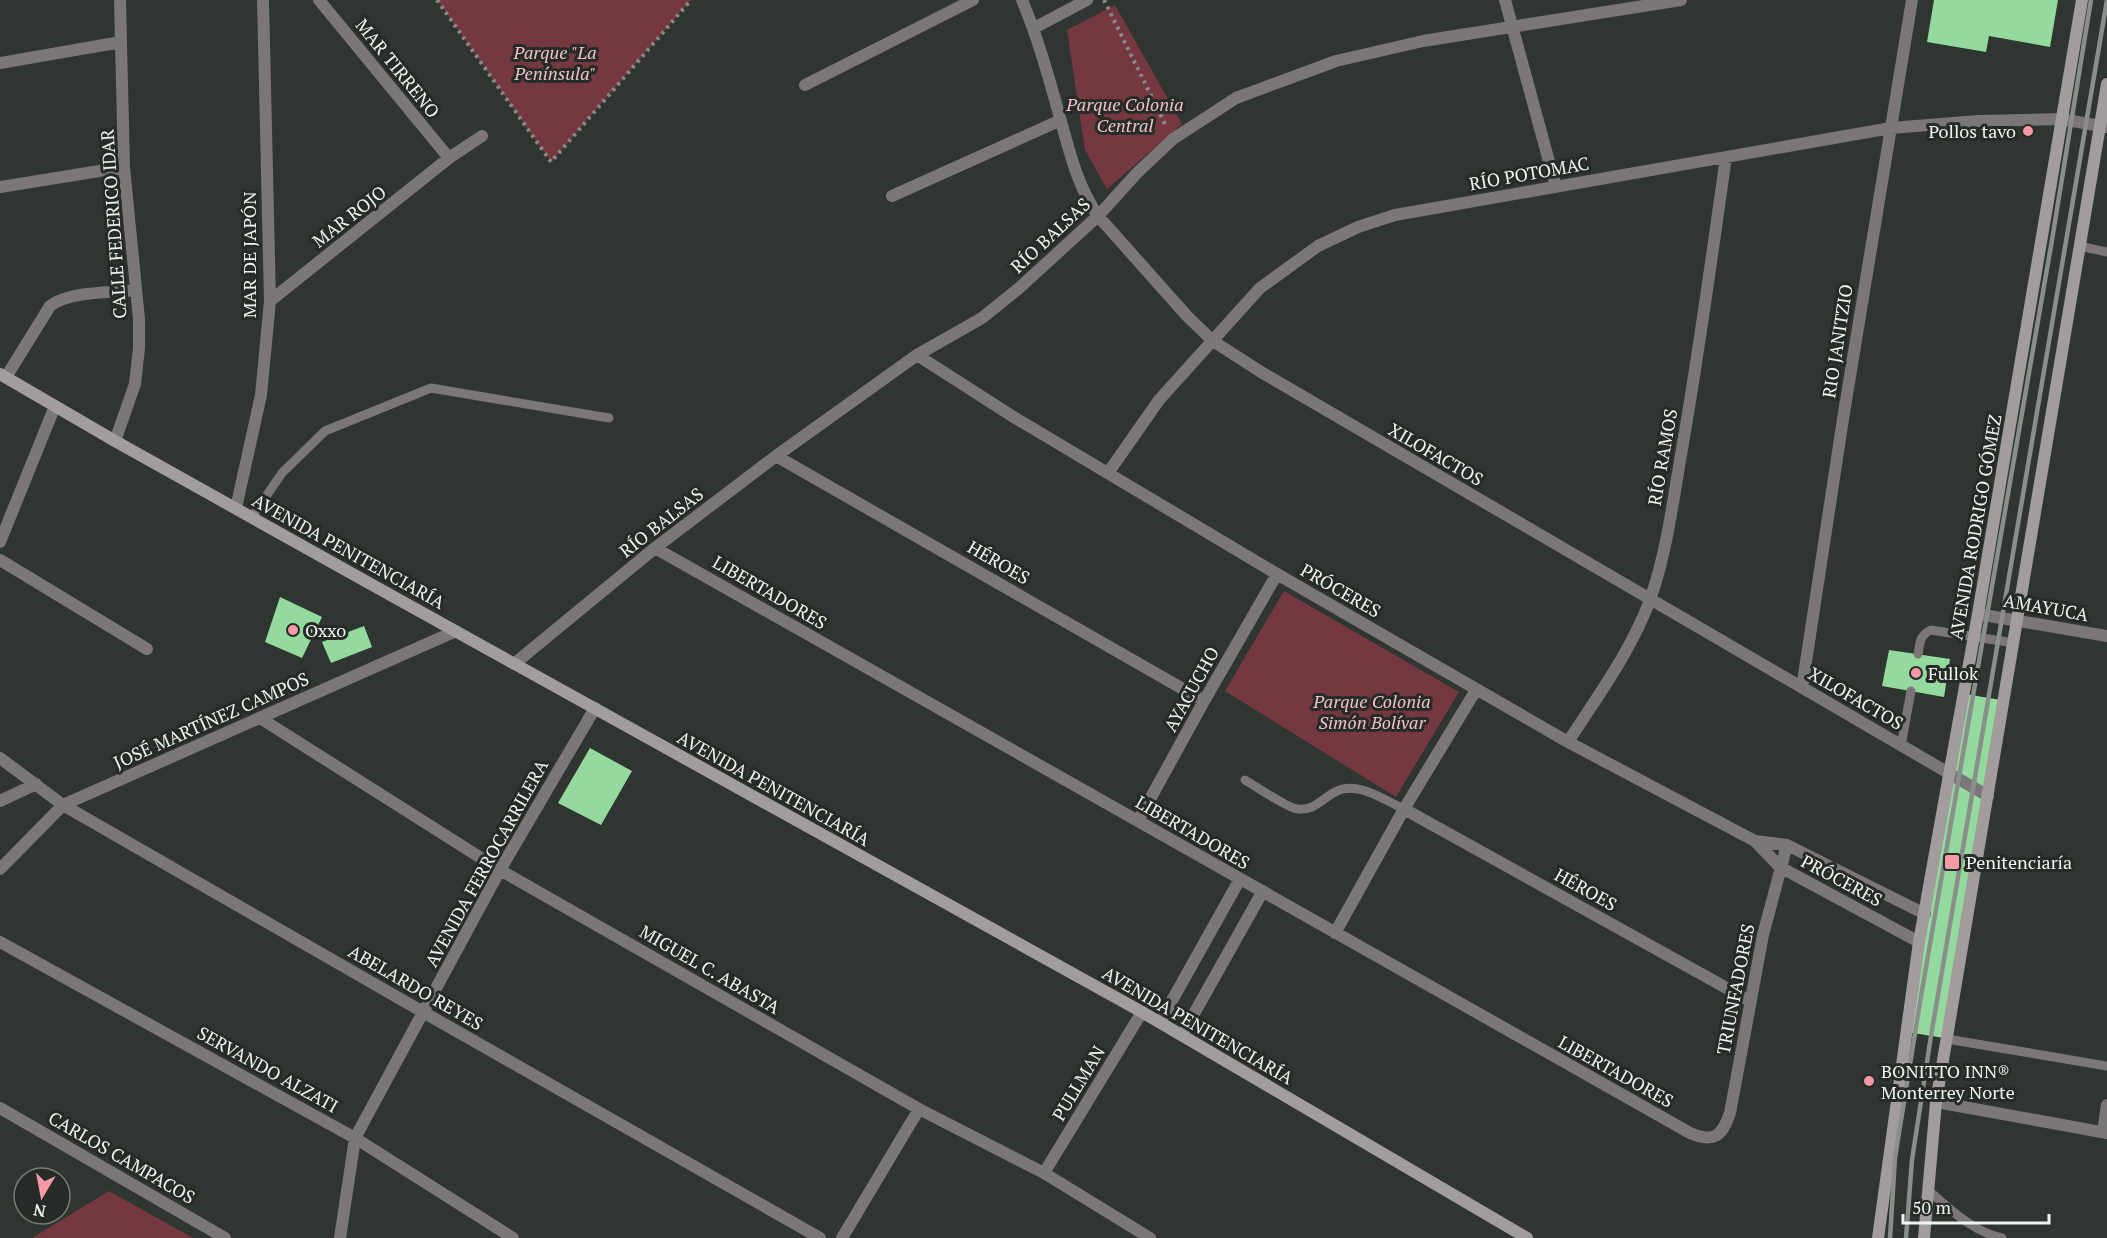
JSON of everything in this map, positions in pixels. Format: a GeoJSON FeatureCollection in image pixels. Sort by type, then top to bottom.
{"type":"FeatureCollection","features":[{"type":"Feature","properties":{"kind":"main road","name":"AVENIDA RODRIGO GÓMEZ"},"geometry":{"type":"LineString","coordinates":[[1878,1238],[1919,942],[1978,614],[2082,0]]}},
{"type":"Feature","properties":{"kind":"main road"},"geometry":{"type":"LineString","coordinates":[[1924,1238],[1936,1102],[2079,246],[2103,126],[2107,84]]}},
{"type":"Feature","properties":{"kind":"main road","name":"AVENIDA PENITENCIARÍA"},"geometry":{"type":"LineString","coordinates":[[3,376],[514,664],[1160,1022],[1527,1238]]}},
{"type":"Feature","properties":{"kind":"street","name":"CALLE FEDERICO IDAR"},"geometry":{"type":"LineString","coordinates":[[115,441],[130,400],[140,348],[124,167],[120,0]]}},
{"type":"Feature","properties":{"kind":"street","name":"MAR DE JAPÓN"},"geometry":{"type":"LineString","coordinates":[[236,508],[261,394],[270,301],[263,0]]}},
{"type":"Feature","properties":{"kind":"street","name":"MAR TIRRENO"},"geometry":{"type":"LineString","coordinates":[[319,0],[450,158]]}},
{"type":"Feature","properties":{"kind":"street"},"geometry":{"type":"LineString","coordinates":[[806,85],[973,0]]}},
{"type":"Feature","properties":{"kind":"street","name":"XILOFACTOS"},"geometry":{"type":"LineString","coordinates":[[1022,0],[1034,28],[1073,168],[1086,198],[1098,216],[1213,341],[1262,372],[1988,796]]}},
{"type":"Feature","properties":{"kind":"street"},"geometry":{"type":"LineString","coordinates":[[1034,28],[1087,0]]}},
{"type":"Feature","properties":{"kind":"street"},"geometry":{"type":"LineString","coordinates":[[1505,0],[1556,187]]}},
{"type":"Feature","properties":{"kind":"street","name":"RÍO BALSAS"},"geometry":{"type":"LineString","coordinates":[[514,664],[656,548],[776,456],[917,355],[982,318],[1018,289],[1098,216],[1137,173],[1173,140],[1236,98],[1336,61],[1423,41],[1681,0]]}},
{"type":"Feature","properties":{"kind":"street","name":"RIO JANITZIO"},"geometry":{"type":"LineString","coordinates":[[1802,688],[1912,0]]}},
{"type":"Feature","properties":{"kind":"street"},"geometry":{"type":"LineString","coordinates":[[0,63],[121,42]]}},
{"type":"Feature","properties":{"kind":"street","name":"RÍO POTOMAC"},"geometry":{"type":"LineString","coordinates":[[1108,473],[1159,400],[1260,288],[1318,246],[1358,227],[1395,215],[1891,128],[1978,121],[2061,119],[2103,126]]}},
{"type":"Feature","properties":{"kind":"street"},"geometry":{"type":"LineString","coordinates":[[892,196],[1061,120]]}},
{"type":"Feature","properties":{"kind":"street","name":"MAR ROJO"},"geometry":{"type":"LineString","coordinates":[[270,301],[450,158],[482,136]]}},
{"type":"Feature","properties":{"kind":"street","name":"RÍO RAMOS"},"geometry":{"type":"LineString","coordinates":[[1568,742],[1640,626],[1650,599],[1668,528],[1693,385],[1726,157]]}},
{"type":"Feature","properties":{"kind":"street"},"geometry":{"type":"LineString","coordinates":[[0,187],[124,167]]}},
{"type":"Feature","properties":{"kind":"street"},"geometry":{"type":"LineString","coordinates":[[3,376],[55,302],[69,297],[135,290]]}},
{"type":"Feature","properties":{"kind":"street","name":"PRÓCERES"},"geometry":{"type":"LineString","coordinates":[[917,355],[1012,416],[1277,574],[1568,742],[1755,842],[1780,867],[1919,942]]}},
{"type":"Feature","properties":{"kind":"street"},"geometry":{"type":"LineString","coordinates":[[0,542],[54,406]]}},
{"type":"Feature","properties":{"kind":"street","name":"HÉROES"},"geometry":{"type":"LineString","coordinates":[[776,456],[1204,701]]}},
{"type":"Feature","properties":{"kind":"street","name":"LIBERTADORES"},"geometry":{"type":"LineString","coordinates":[[656,548],[1690,1133],[1704,1139],[1715,1137]]}},
{"type":"Feature","properties":{"kind":"street"},"geometry":{"type":"LineString","coordinates":[[0,560],[147,650]]}},
{"type":"Feature","properties":{"kind":"street","name":"AYACUCHO"},"geometry":{"type":"LineString","coordinates":[[1138,821],[1277,574]]}},
{"type":"Feature","properties":{"kind":"street","name":"AMAYUCA"},"geometry":{"type":"LineString","coordinates":[[1978,614],[2107,636]]}},
{"type":"Feature","properties":{"kind":"street","name":"JOSÉ MARTÍNEZ CAMPOS"},"geometry":{"type":"LineString","coordinates":[[0,869],[63,805],[456,631]]}},
{"type":"Feature","properties":{"kind":"street"},"geometry":{"type":"LineString","coordinates":[[1335,933],[1404,809],[1476,690]]}},
{"type":"Feature","properties":{"kind":"street","name":"AVENIDA FERROCARRILERA"},"geometry":{"type":"LineString","coordinates":[[340,1238],[355,1138],[500,870],[595,708]]}},
{"type":"Feature","properties":{"kind":"street","name":"MIGUEL C. ABASTA"},"geometry":{"type":"LineString","coordinates":[[260,718],[500,870],[919,1109],[1044,1173],[1150,1238]]}},
{"type":"Feature","properties":{"kind":"street","name":"ABELARDO REYES"},"geometry":{"type":"LineString","coordinates":[[0,758],[63,805],[820,1238]]}},
{"type":"Feature","properties":{"kind":"street"},"geometry":{"type":"LineString","coordinates":[[0,801],[36,784]]}},
{"type":"Feature","properties":{"kind":"street","name":"HÉROES"},"geometry":{"type":"LineString","coordinates":[[1404,809],[1750,1001]]}},
{"type":"Feature","properties":{"kind":"street","name":"PRÓCERES"},"geometry":{"type":"LineString","coordinates":[[1755,842],[1787,845],[1925,914]]}},
{"type":"Feature","properties":{"kind":"street","name":"TRIUNFADORES"},"geometry":{"type":"LineString","coordinates":[[1715,1137],[1726,1126],[1730,1113],[1763,935],[1787,845]]}},
{"type":"Feature","properties":{"kind":"street"},"geometry":{"type":"LineString","coordinates":[[1160,1022],[1240,879]]}},
{"type":"Feature","properties":{"kind":"street"},"geometry":{"type":"LineString","coordinates":[[1182,1035],[1263,891]]}},
{"type":"Feature","properties":{"kind":"street","name":"SERVANDO ALZATI"},"geometry":{"type":"LineString","coordinates":[[0,942],[355,1138],[513,1238]]}},
{"type":"Feature","properties":{"kind":"street","name":"PULLMAN"},"geometry":{"type":"LineString","coordinates":[[1044,1173],[1142,1012]]}},
{"type":"Feature","properties":{"kind":"street"},"geometry":{"type":"LineString","coordinates":[[1936,1102],[2105,1132],[2107,1105]]}},
{"type":"Feature","properties":{"kind":"street","name":"CARLOS CAMPACOS"},"geometry":{"type":"LineString","coordinates":[[0,1108],[225,1238]]}},
{"type":"Feature","properties":{"kind":"street"},"geometry":{"type":"LineString","coordinates":[[842,1238],[919,1109]]}},
{"type":"Feature","properties":{"kind":"lane"},"geometry":{"type":"LineString","coordinates":[[2079,246],[2107,252]]}},
{"type":"Feature","properties":{"kind":"lane"},"geometry":{"type":"LineString","coordinates":[[252,517],[282,473],[325,431],[431,388],[609,418]]}},
{"type":"Feature","properties":{"kind":"lane"},"geometry":{"type":"LineString","coordinates":[[1918,654],[1920,639],[1932,630],[2014,643]]}},
{"type":"Feature","properties":{"kind":"lane"},"geometry":{"type":"LineString","coordinates":[[1901,746],[1911,691]]}},
{"type":"Feature","properties":{"kind":"lane"},"geometry":{"type":"LineString","coordinates":[[1245,780],[1296,810],[1312,808],[1337,791],[1347,789],[1361,789],[1404,809]]}},
{"type":"Feature","properties":{"kind":"lane"},"geometry":{"type":"LineString","coordinates":[[1947,1039],[2107,1066]]}},
{"type":"Feature","properties":{"kind":"lane"},"geometry":{"type":"LineString","coordinates":[[1928,1190],[1963,1220],[1989,1237],[2002,1238]]}},
{"type":"Feature","properties":{"kind":"path"},"geometry":{"type":"LineString","coordinates":[[437,0],[550,162],[691,0]]}},
{"type":"Feature","properties":{"kind":"path"},"geometry":{"type":"LineString","coordinates":[[1104,0],[1173,140]]}},
{"type":"Feature","properties":{"kind":"green space","name":"Parque \"La Península\""},"geometry":{"type":"Polygon","coordinates":[[[437,0],[691,0],[551,162],[437,0]]]}},
{"type":"Feature","properties":{"kind":"green space","name":"Parque Colonia Central"},"geometry":{"type":"Polygon","coordinates":[[[1115,5],[1182,124],[1107,189],[1085,150],[1067,30],[1115,5]]]}},
{"type":"Feature","properties":{"kind":"green space","name":"Parque Colonia Simón Bolívar"},"geometry":{"type":"Polygon","coordinates":[[[1284,591],[1459,692],[1396,797],[1225,691],[1284,591]]]}},
{"type":"Feature","properties":{"kind":"green space"},"geometry":{"type":"Polygon","coordinates":[[[109,1191],[193,1238],[32,1238],[52,1226],[72,1226],[72,1214],[109,1191]]]}},
{"type":"Feature","properties":{"kind":"building"},"geometry":{"type":"Polygon","coordinates":[[[1934,0],[2058,0],[2050,47],[1989,36],[1986,52],[1927,42],[1934,0]]]}},
{"type":"Feature","properties":{"kind":"building","name":"Oxxo"},"geometry":{"type":"Polygon","coordinates":[[[280,597],[322,617],[302,658],[265,642],[280,597]]]}},
{"type":"Feature","properties":{"kind":"building"},"geometry":{"type":"Polygon","coordinates":[[[364,626],[372,647],[331,663],[322,642],[364,626]]]}},
{"type":"Feature","properties":{"kind":"building","name":"Fullok"},"geometry":{"type":"Polygon","coordinates":[[[1889,650],[1950,659],[1944,697],[1882,686],[1889,650]]]}},
{"type":"Feature","properties":{"kind":"building"},"geometry":{"type":"Polygon","coordinates":[[[1959,693],[2001,700],[1944,1038],[1901,1031],[1959,693]]]}},
{"type":"Feature","properties":{"kind":"building"},"geometry":{"type":"Polygon","coordinates":[[[590,748],[632,771],[601,825],[558,803],[590,748]]]}},
{"type":"Feature","properties":{"kind":"railway"},"geometry":{"type":"LineString","coordinates":[[1890,1238],[1895,1158],[1921,996],[2052,240],[2091,0]]}},
{"type":"Feature","properties":{"kind":"railway"},"geometry":{"type":"LineString","coordinates":[[1906,1238],[1912,1160],[1931,1036],[2107,0]]}},
{"type":"Feature","properties":{"kind":"place","name":"Pollos tavo"},"geometry":{"type":"Point","coordinates":[2028,131]}},
{"type":"Feature","properties":{"kind":"place","name":"Oxxo"},"geometry":{"type":"Point","coordinates":[293,630]}},
{"type":"Feature","properties":{"kind":"place","name":"Fullok"},"geometry":{"type":"Point","coordinates":[1916,673]}},
{"type":"Feature","properties":{"kind":"place","name":"Penitenciaría"},"geometry":{"type":"Point","coordinates":[1952,862]}},
{"type":"Feature","properties":{"kind":"place","name":"BONITTO INN® Monterrey Norte"},"geometry":{"type":"Point","coordinates":[1869,1081]}}]}
